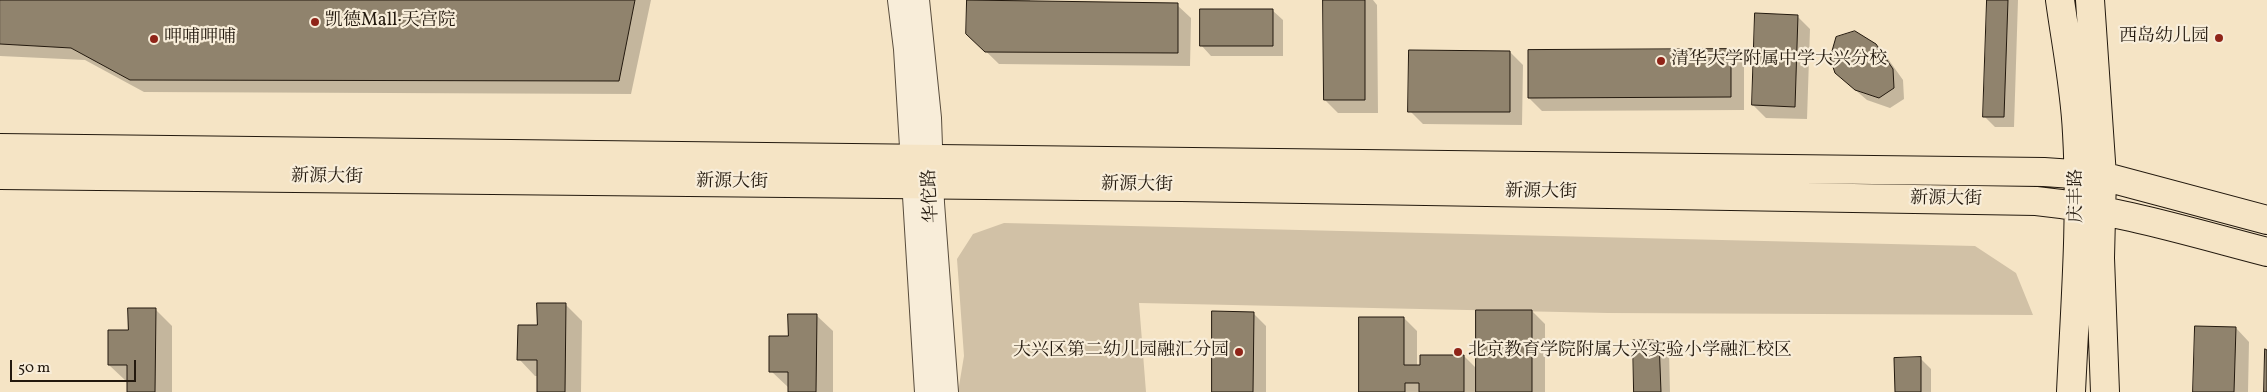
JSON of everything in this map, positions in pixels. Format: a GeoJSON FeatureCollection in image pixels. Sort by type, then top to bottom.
{"type":"FeatureCollection","features":[{"type":"Feature","properties":{"kind":"main road","name":"庆丰路"},"geometry":{"type":"LineString","coordinates":[[2060,0],[2077,131],[2090,175]]}},
{"type":"Feature","properties":{"kind":"main road","name":"庆丰路"},"geometry":{"type":"LineString","coordinates":[[2071,392],[2090,208],[2090,0]]}},
{"type":"Feature","properties":{"kind":"main road","name":"新源大街"},"geometry":{"type":"LineString","coordinates":[[0,148],[2036,201],[2090,208],[2135,217],[2267,252]]}},
{"type":"Feature","properties":{"kind":"main road","name":"新源大街"},"geometry":{"type":"LineString","coordinates":[[0,175],[922,171],[2090,175],[2267,220]]}},
{"type":"Feature","properties":{"kind":"main road","name":"庆丰路"},"geometry":{"type":"LineString","coordinates":[[2090,208],[2100,258],[2105,392]]}},
{"type":"Feature","properties":{"kind":"street","name":"华佗路"},"geometry":{"type":"LineString","coordinates":[[900,0],[922,171],[946,392]]}},
{"type":"Feature","properties":{"kind":"street","name":"华佗路"},"geometry":{"type":"LineString","coordinates":[[917,0],[929,118],[922,171],[928,392]]}},
{"type":"Feature","properties":{"kind":"shaded area"},"geometry":{"type":"Polygon","coordinates":[[[1004,223],[1975,246],[2016,273],[2033,315],[1608,313],[1139,303],[1146,392],[958,392],[964,356],[957,259],[973,234],[1004,223]]]}},
{"type":"Feature","properties":{"kind":"building","name":"凯德Mall·天宫院"},"geometry":{"type":"Polygon","coordinates":[[[0,0],[635,0],[619,81],[130,80],[71,48],[0,44],[0,0]]]}},
{"type":"Feature","properties":{"kind":"building"},"geometry":{"type":"Polygon","coordinates":[[[967,0],[1178,3],[1178,53],[985,52],[966,34],[967,0]]]}},
{"type":"Feature","properties":{"kind":"building"},"geometry":{"type":"Polygon","coordinates":[[[1323,0],[1365,0],[1365,100],[1324,100],[1323,0]]]}},
{"type":"Feature","properties":{"kind":"building"},"geometry":{"type":"Polygon","coordinates":[[[1987,0],[2008,0],[2004,117],[1983,117],[1987,0]]]}},
{"type":"Feature","properties":{"kind":"building"},"geometry":{"type":"Polygon","coordinates":[[[1200,9],[1273,9],[1273,46],[1200,46],[1200,9]]]}},
{"type":"Feature","properties":{"kind":"building"},"geometry":{"type":"Polygon","coordinates":[[[1755,13],[1798,15],[1795,107],[1752,105],[1755,13]]]}},
{"type":"Feature","properties":{"kind":"building"},"geometry":{"type":"Polygon","coordinates":[[[1855,31],[1876,44],[1893,69],[1894,88],[1879,98],[1855,90],[1835,73],[1830,58],[1836,37],[1855,31]]]}},
{"type":"Feature","properties":{"kind":"building"},"geometry":{"type":"Polygon","coordinates":[[[1731,49],[1731,97],[1528,98],[1528,50],[1731,49]]]}},
{"type":"Feature","properties":{"kind":"building"},"geometry":{"type":"Polygon","coordinates":[[[1409,50],[1510,51],[1510,112],[1408,112],[1409,50]]]}},
{"type":"Feature","properties":{"kind":"building"},"geometry":{"type":"Polygon","coordinates":[[[537,303],[566,303],[565,392],[537,392],[537,360],[517,360],[518,325],[537,325],[537,303]]]}},
{"type":"Feature","properties":{"kind":"building"},"geometry":{"type":"Polygon","coordinates":[[[128,308],[156,308],[155,392],[127,392],[127,365],[108,365],[108,330],[128,330],[128,308]]]}},
{"type":"Feature","properties":{"kind":"building"},"geometry":{"type":"Polygon","coordinates":[[[1476,310],[1532,310],[1532,392],[1476,392],[1476,310]]]}},
{"type":"Feature","properties":{"kind":"building"},"geometry":{"type":"Polygon","coordinates":[[[1212,311],[1254,312],[1253,392],[1212,392],[1212,311]]]}},
{"type":"Feature","properties":{"kind":"building"},"geometry":{"type":"Polygon","coordinates":[[[788,314],[817,314],[816,392],[788,392],[788,372],[769,372],[769,336],[788,336],[788,314]]]}},
{"type":"Feature","properties":{"kind":"building"},"geometry":{"type":"Polygon","coordinates":[[[1359,317],[1404,317],[1404,365],[1420,365],[1420,355],[1464,355],[1464,392],[1419,392],[1419,383],[1405,383],[1405,392],[1359,392],[1359,317]]]}},
{"type":"Feature","properties":{"kind":"building"},"geometry":{"type":"Polygon","coordinates":[[[2195,326],[2236,327],[2234,392],[2193,392],[2195,326]]]}},
{"type":"Feature","properties":{"kind":"building"},"geometry":{"type":"Polygon","coordinates":[[[1633,340],[1659,340],[1661,392],[1634,392],[1633,340]]]}},
{"type":"Feature","properties":{"kind":"building"},"geometry":{"type":"Polygon","coordinates":[[[2265,349],[2267,350],[2267,392],[2264,392],[2265,349]]]}},
{"type":"Feature","properties":{"kind":"building"},"geometry":{"type":"Polygon","coordinates":[[[1921,357],[1921,392],[1895,392],[1894,358],[1921,357]]]}},
{"type":"Feature","properties":{"kind":"place","name":"凯德Mall·天宫院"},"geometry":{"type":"Point","coordinates":[315,22]}},
{"type":"Feature","properties":{"kind":"place","name":"西岛幼儿园"},"geometry":{"type":"Point","coordinates":[2219,38]}},
{"type":"Feature","properties":{"kind":"place","name":"呷哺呷哺"},"geometry":{"type":"Point","coordinates":[154,39]}},
{"type":"Feature","properties":{"kind":"place","name":"清华大学附属中学大兴分校"},"geometry":{"type":"Point","coordinates":[1661,61]}},
{"type":"Feature","properties":{"kind":"place","name":"大兴区第二幼儿园融汇分园"},"geometry":{"type":"Point","coordinates":[1239,352]}},
{"type":"Feature","properties":{"kind":"place","name":"北京教育学院附属大兴实验小学融汇校区"},"geometry":{"type":"Point","coordinates":[1458,352]}}]}
